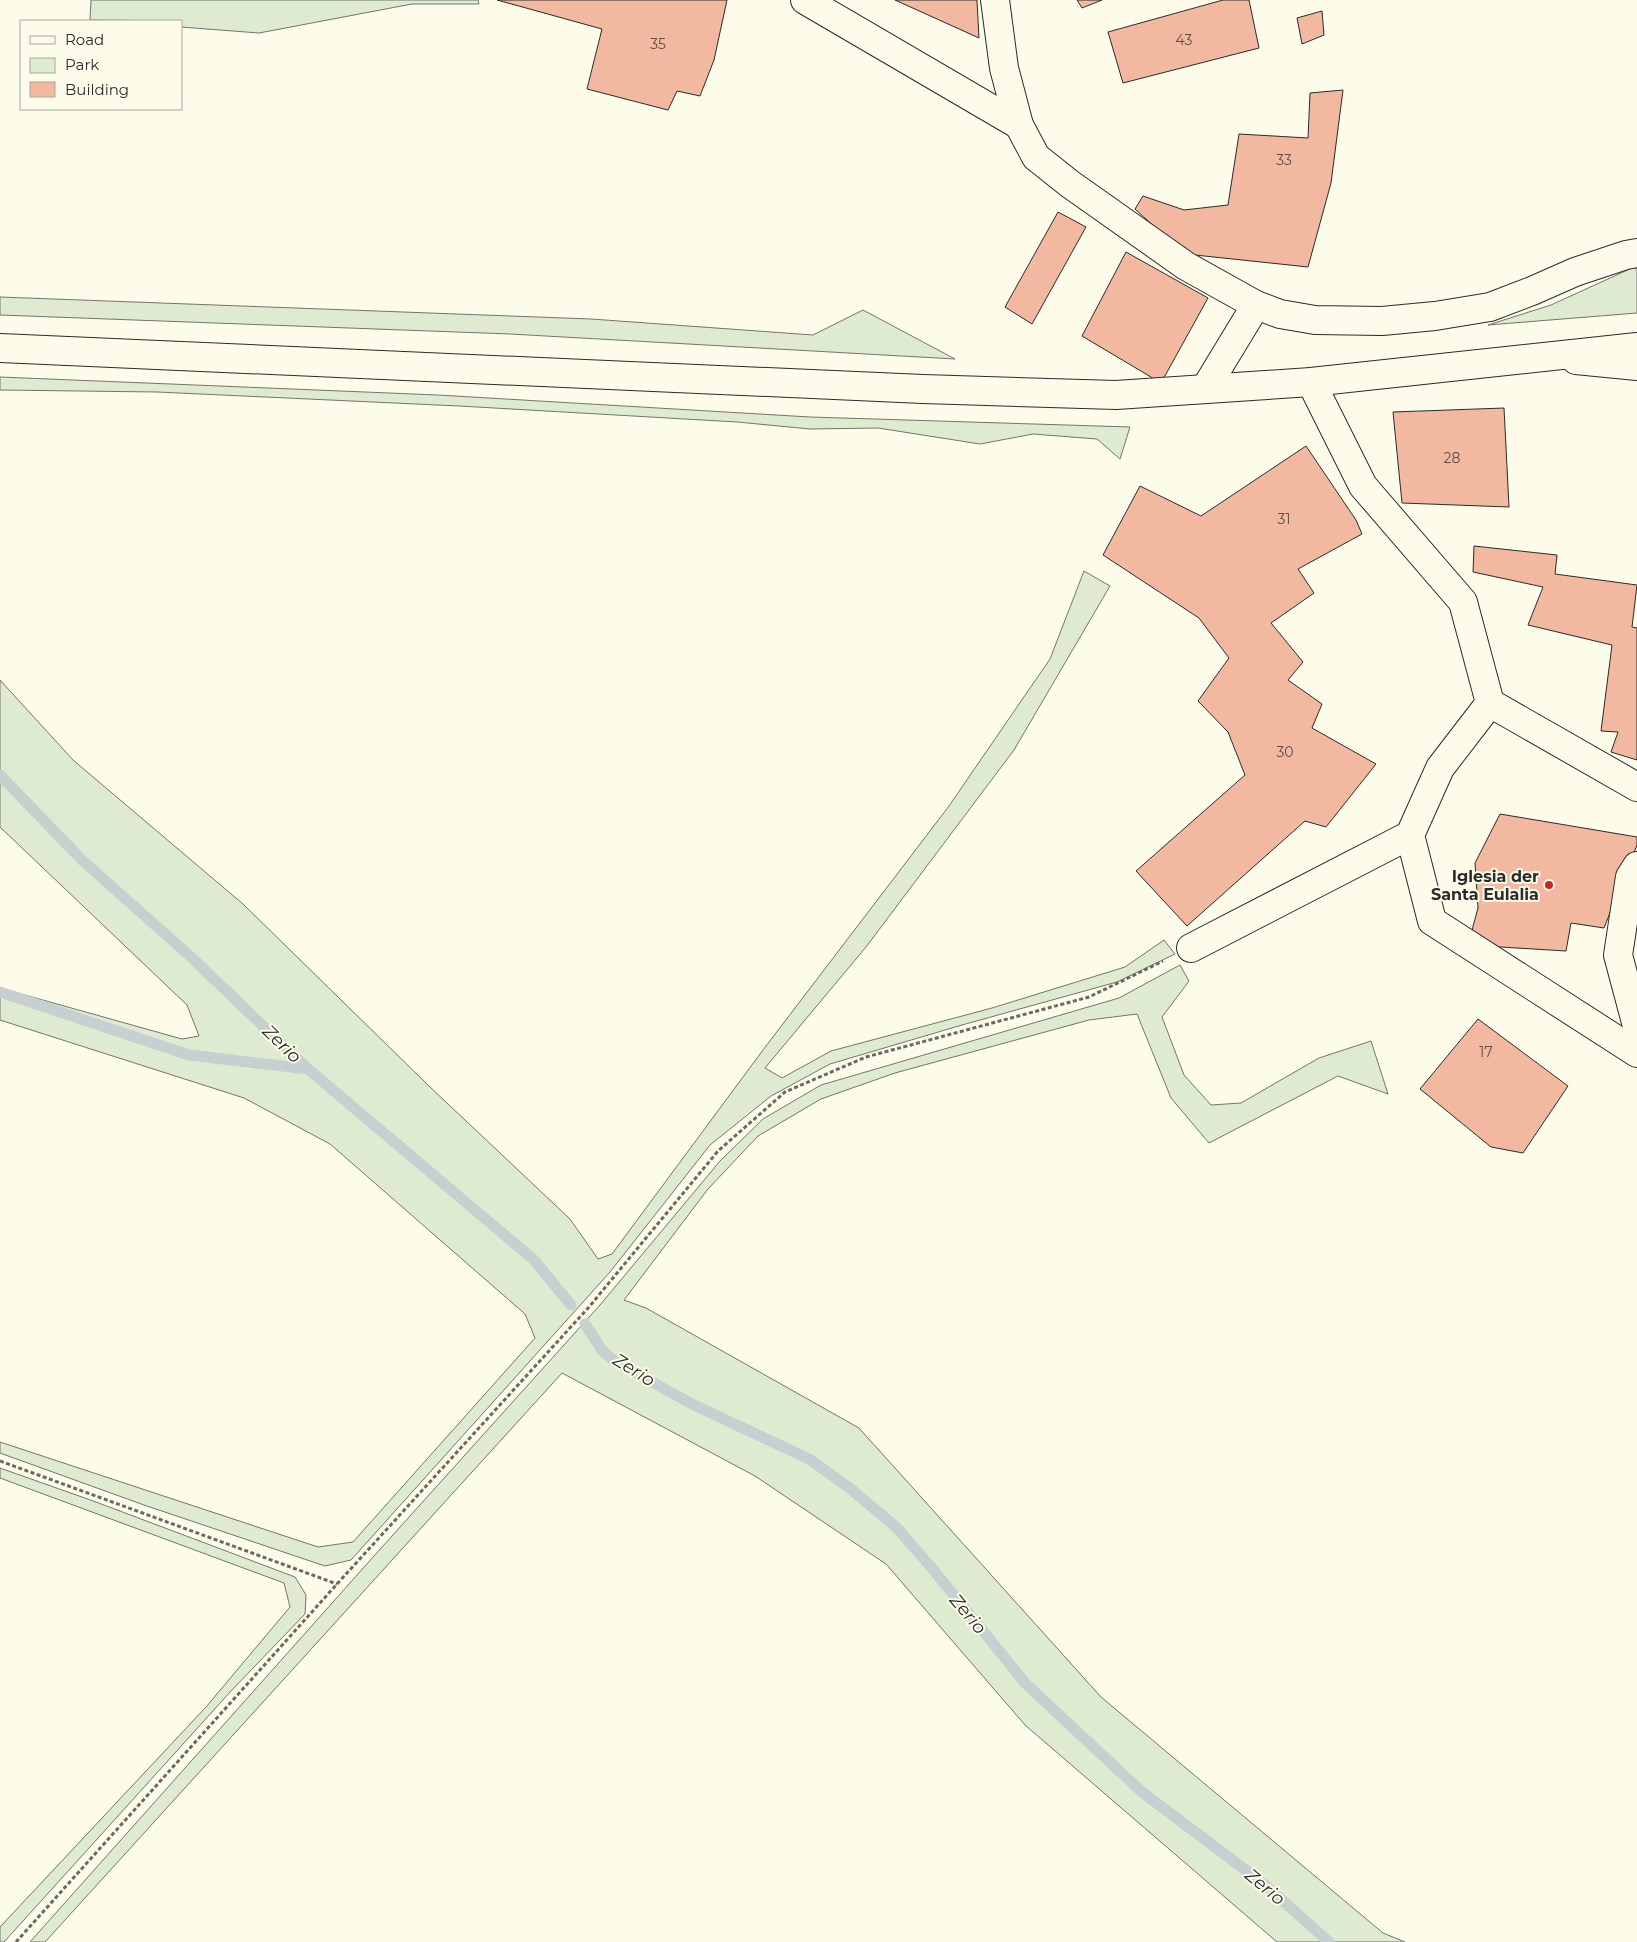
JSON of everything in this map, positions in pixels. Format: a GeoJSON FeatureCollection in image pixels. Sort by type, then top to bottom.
{"type":"FeatureCollection","features":[{"type":"Feature","properties":{"kind":"street"},"geometry":{"type":"LineString","coordinates":[[805,0],[1019,125]]}},
{"type":"Feature","properties":{"kind":"street"},"geometry":{"type":"LineString","coordinates":[[995,0],[1004,68],[1019,125],[1036,157],[1070,184],[1186,266],[1256,304],[1280,314],[1316,320],[1382,321],[1435,316],[1490,307],[1575,272],[1626,254],[1637,254]]}},
{"type":"Feature","properties":{"kind":"street"},"geometry":{"type":"LineString","coordinates":[[1205,389],[1256,304]]}},
{"type":"Feature","properties":{"kind":"street"},"geometry":{"type":"LineString","coordinates":[[0,348],[923,389],[1116,395],[1311,382],[1637,347]]}},
{"type":"Feature","properties":{"kind":"street"},"geometry":{"type":"LineString","coordinates":[[1549,357],[1637,366]]}},
{"type":"Feature","properties":{"kind":"street"},"geometry":{"type":"LineString","coordinates":[[1311,382],[1363,486],[1463,602],[1490,703],[1637,787]]}},
{"type":"Feature","properties":{"kind":"street"},"geometry":{"type":"LineString","coordinates":[[1490,703],[1440,768],[1410,835],[1432,921],[1637,1053]]}},
{"type":"Feature","properties":{"kind":"street"},"geometry":{"type":"LineString","coordinates":[[1191,948],[1410,835]]}},
{"type":"Feature","properties":{"kind":"street"},"geometry":{"type":"LineString","coordinates":[[1637,866],[1630,877],[1618,955],[1637,1026]]}},
{"type":"Feature","properties":{"kind":"path"},"geometry":{"type":"LineString","coordinates":[[16,1942],[337,1584],[589,1307],[718,1151],[785,1092],[866,1057],[1089,997],[1191,948]]}},
{"type":"Feature","properties":{"kind":"path"},"geometry":{"type":"LineString","coordinates":[[0,1461],[337,1584]]}},
{"type":"Feature","properties":{"kind":"green space"},"geometry":{"type":"Polygon","coordinates":[[[91,0],[478,0],[479,4],[412,4],[259,33],[182,27],[182,20],[90,20],[91,0]]]}},
{"type":"Feature","properties":{"kind":"green space"},"geometry":{"type":"Polygon","coordinates":[[[1632,268],[1637,268],[1637,313],[1488,325],[1551,305],[1632,268]]]}},
{"type":"Feature","properties":{"kind":"green space"},"geometry":{"type":"Polygon","coordinates":[[[0,297],[591,319],[813,335],[863,310],[955,359],[510,334],[0,315],[0,297]]]}},
{"type":"Feature","properties":{"kind":"green space"},"geometry":{"type":"Polygon","coordinates":[[[0,377],[438,395],[810,417],[1130,427],[1120,459],[1097,439],[1033,434],[980,444],[878,428],[810,429],[737,422],[459,406],[157,392],[0,390],[0,377]]]}},
{"type":"Feature","properties":{"kind":"green space"},"geometry":{"type":"Polygon","coordinates":[[[1084,571],[1110,586],[1014,750],[866,947],[765,1068],[782,1078],[831,1051],[992,1008],[1125,967],[1164,940],[1175,954],[1117,982],[830,1064],[771,1096],[710,1145],[610,1272],[351,1560],[325,1566],[144,1505],[0,1453],[0,1442],[318,1547],[353,1542],[535,1338],[525,1314],[330,1144],[244,1098],[0,1020],[0,988],[182,1039],[199,1036],[187,1005],[0,827],[0,680],[73,760],[243,904],[430,1087],[570,1219],[598,1259],[612,1254],[763,1050],[949,806],[1050,659],[1084,571]]]}},
{"type":"Feature","properties":{"kind":"green space"},"geometry":{"type":"Polygon","coordinates":[[[1180,965],[1189,981],[1162,1017],[1184,1075],[1211,1105],[1241,1103],[1319,1058],[1371,1041],[1388,1094],[1338,1076],[1209,1143],[1171,1098],[1137,1014],[1089,1020],[895,1073],[821,1099],[758,1136],[708,1189],[624,1300],[646,1308],[859,1428],[1101,1697],[1383,1933],[1405,1942],[1277,1942],[1025,1725],[886,1564],[755,1476],[562,1373],[45,1942],[30,1942],[600,1305],[720,1161],[763,1119],[821,1085],[1119,998],[1180,965]]]}},
{"type":"Feature","properties":{"kind":"green space"},"geometry":{"type":"Polygon","coordinates":[[[0,1468],[295,1577],[306,1595],[305,1614],[231,1691],[4,1942],[0,1942],[0,1927],[206,1707],[290,1607],[284,1583],[0,1478],[0,1468]]]}},
{"type":"Feature","properties":{"kind":"building"},"geometry":{"type":"Polygon","coordinates":[[[497,0],[727,0],[714,60],[700,96],[677,91],[668,110],[587,89],[602,29],[497,0]]]}},
{"type":"Feature","properties":{"kind":"building"},"geometry":{"type":"Polygon","coordinates":[[[895,0],[977,0],[979,38],[895,0]]]}},
{"type":"Feature","properties":{"kind":"building"},"geometry":{"type":"Polygon","coordinates":[[[1077,0],[1102,0],[1082,8],[1077,0]]]}},
{"type":"Feature","properties":{"kind":"building"},"geometry":{"type":"Polygon","coordinates":[[[1223,0],[1249,0],[1259,48],[1123,83],[1108,32],[1223,0]]]}},
{"type":"Feature","properties":{"kind":"building"},"geometry":{"type":"Polygon","coordinates":[[[1322,11],[1324,35],[1302,44],[1297,18],[1322,11]]]}},
{"type":"Feature","properties":{"kind":"building"},"geometry":{"type":"Polygon","coordinates":[[[1343,90],[1331,183],[1308,267],[1195,255],[1168,239],[1135,209],[1143,196],[1184,210],[1228,205],[1239,134],[1308,138],[1310,93],[1343,90]]]}},
{"type":"Feature","properties":{"kind":"building"},"geometry":{"type":"Polygon","coordinates":[[[1058,212],[1086,227],[1032,324],[1005,307],[1058,212]]]}},
{"type":"Feature","properties":{"kind":"building"},"geometry":{"type":"Polygon","coordinates":[[[1126,252],[1208,298],[1161,383],[1082,336],[1126,252]]]}},
{"type":"Feature","properties":{"kind":"building"},"geometry":{"type":"Polygon","coordinates":[[[1504,408],[1509,507],[1402,503],[1393,412],[1504,408]]]}},
{"type":"Feature","properties":{"kind":"building"},"geometry":{"type":"Polygon","coordinates":[[[1306,446],[1356,520],[1362,534],[1298,569],[1314,593],[1271,623],[1303,662],[1288,680],[1322,704],[1312,728],[1376,764],[1326,827],[1305,821],[1187,926],[1136,871],[1245,775],[1228,732],[1198,701],[1229,658],[1199,618],[1103,555],[1140,486],[1201,516],[1306,446]]]}},
{"type":"Feature","properties":{"kind":"building"},"geometry":{"type":"Polygon","coordinates":[[[1474,546],[1557,555],[1555,574],[1637,585],[1632,627],[1637,628],[1637,760],[1611,752],[1618,732],[1601,731],[1612,645],[1528,625],[1543,587],[1473,572],[1474,546]]]}},
{"type":"Feature","properties":{"kind":"building","name":"Iglesia der Santa Eulalia"},"geometry":{"type":"Polygon","coordinates":[[[1500,814],[1637,837],[1637,845],[1604,928],[1571,923],[1566,951],[1468,945],[1478,908],[1475,863],[1500,814]]]}},
{"type":"Feature","properties":{"kind":"building"},"geometry":{"type":"Polygon","coordinates":[[[1478,1019],[1568,1086],[1523,1153],[1491,1147],[1420,1089],[1478,1019]]]}},
{"type":"Feature","properties":{"kind":"waterway","name":"Zerio"},"geometry":{"type":"LineString","coordinates":[[0,775],[83,861],[191,957],[308,1069],[533,1259],[571,1305]]}},
{"type":"Feature","properties":{"kind":"waterway"},"geometry":{"type":"LineString","coordinates":[[0,992],[189,1055],[308,1069]]}},
{"type":"Feature","properties":{"kind":"waterway","name":"Zerio"},"geometry":{"type":"LineString","coordinates":[[585,1324],[602,1350],[614,1361],[692,1404],[811,1460],[852,1490],[897,1528],[1026,1684],[1142,1792],[1264,1884],[1329,1942]]}},
{"type":"Feature","properties":{"kind":"place","name":"Iglesia der Santa Eulalia"},"geometry":{"type":"Point","coordinates":[1549,885]}}]}
